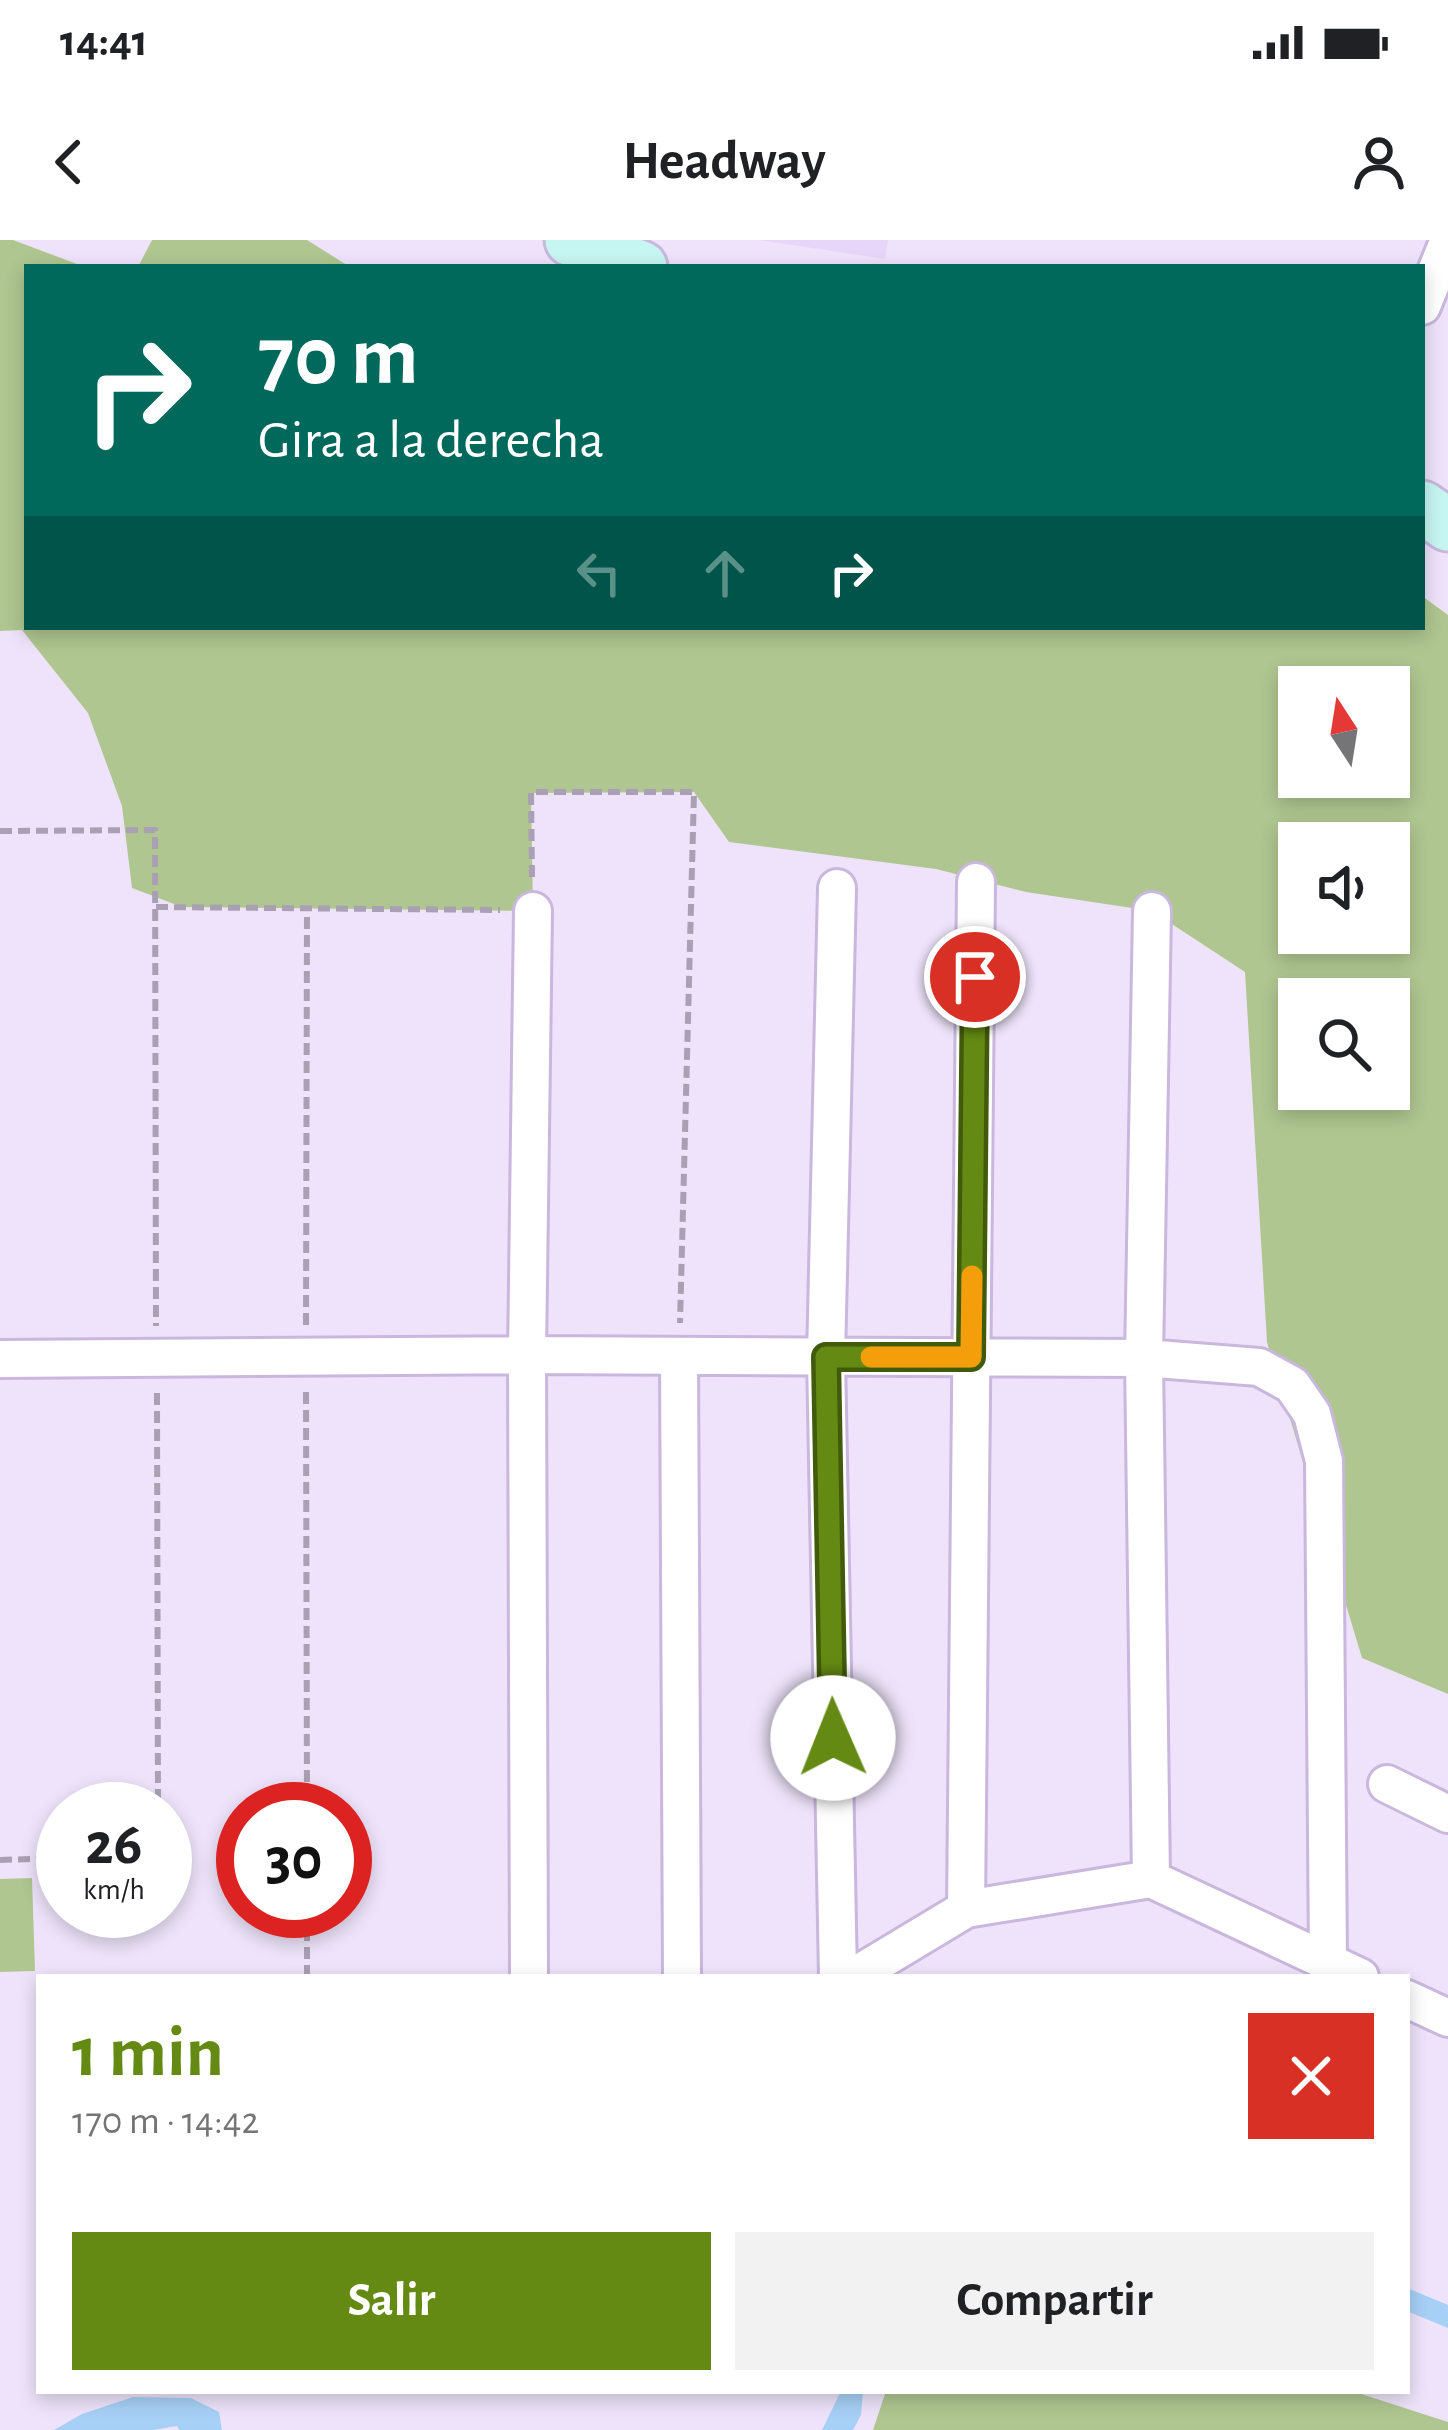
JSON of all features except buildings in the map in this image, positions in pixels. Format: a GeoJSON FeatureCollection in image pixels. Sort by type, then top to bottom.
{"type":"FeatureCollection","features":[{"type":"Feature","properties":{"kind":"main road"},"geometry":{"type":"LineString","coordinates":[[571,240],[633,264]]}},
{"type":"Feature","properties":{"kind":"street"},"geometry":{"type":"LineString","coordinates":[[1425,299],[1448,242]]}},
{"type":"Feature","properties":{"kind":"street"},"geometry":{"type":"LineString","coordinates":[[966,1909],[976,882]]}},
{"type":"Feature","properties":{"kind":"street"},"geometry":{"type":"LineString","coordinates":[[837,888],[826,1357],[838,1974]]}},
{"type":"Feature","properties":{"kind":"street"},"geometry":{"type":"LineString","coordinates":[[529,1974],[527,1355],[533,910]]}},
{"type":"Feature","properties":{"kind":"street"},"geometry":{"type":"LineString","coordinates":[[1151,1879],[1144,1358],[1152,910]]}},
{"type":"Feature","properties":{"kind":"street"},"geometry":{"type":"LineString","coordinates":[[679,1358],[682,1974]]}},
{"type":"Feature","properties":{"kind":"street"},"geometry":{"type":"LineString","coordinates":[[0,1359],[1144,1358],[1258,1367],[1292,1385],[1312,1414],[1324,1461],[1344,1970],[1151,1879],[966,1909],[858,1974]]}},
{"type":"Feature","properties":{"kind":"street"},"geometry":{"type":"LineString","coordinates":[[1387,1784],[1448,1814]]}},
{"type":"Feature","properties":{"kind":"street"},"geometry":{"type":"LineString","coordinates":[[1410,2000],[1448,2018]]}},
{"type":"Feature","properties":{"kind":"path"},"geometry":{"type":"LineString","coordinates":[[156,907],[533,910],[531,793],[694,792],[679,1358]]}},
{"type":"Feature","properties":{"kind":"path"},"geometry":{"type":"LineString","coordinates":[[0,831],[154,830],[158,1782]]}},
{"type":"Feature","properties":{"kind":"path"},"geometry":{"type":"LineString","coordinates":[[307,908],[307,1782]]}},
{"type":"Feature","properties":{"kind":"path"},"geometry":{"type":"LineString","coordinates":[[0,1860],[36,1859]]}},
{"type":"Feature","properties":{"kind":"path"},"geometry":{"type":"LineString","coordinates":[[307,1938],[307,1974]]}},
{"type":"Feature","properties":{"kind":"shaded area"},"geometry":{"type":"Polygon","coordinates":[[[759,240],[888,240],[885,259],[759,240]]]}},
{"type":"Feature","properties":{"kind":"green space"},"geometry":{"type":"Polygon","coordinates":[[[0,240],[13,240],[77,264],[24,264],[24,630],[1425,630],[1425,598],[1448,615],[1448,1694],[1362,1658],[1267,1342],[1245,972],[1152,911],[1026,892],[936,869],[729,842],[694,792],[531,793],[533,911],[182,907],[132,888],[122,806],[88,713],[22,630],[0,631],[0,240]]]}},
{"type":"Feature","properties":{"kind":"green space"},"geometry":{"type":"Polygon","coordinates":[[[152,240],[307,240],[345,264],[140,264],[152,240]]]}},
{"type":"Feature","properties":{"kind":"green space"},"geometry":{"type":"Polygon","coordinates":[[[32,1878],[35,1971],[0,1972],[0,1879],[32,1878]]]}},
{"type":"Feature","properties":{"kind":"green space"},"geometry":{"type":"Polygon","coordinates":[[[885,2394],[1361,2394],[1448,2422],[1448,2430],[873,2430],[885,2394]]]}},
{"type":"Feature","properties":{"kind":"water"},"geometry":{"type":"Polygon","coordinates":[[[1410,2289],[1448,2305],[1448,2328],[1410,2312],[1410,2289]]]}},
{"type":"Feature","properties":{"kind":"water"},"geometry":{"type":"Polygon","coordinates":[[[840,2394],[863,2394],[861,2415],[853,2430],[822,2430],[840,2394]]]}},
{"type":"Feature","properties":{"kind":"water"},"geometry":{"type":"Polygon","coordinates":[[[133,2397],[191,2398],[219,2412],[222,2430],[179,2430],[177,2426],[54,2430],[82,2414],[133,2397]]]}},
{"type":"Feature","properties":{"kind":"slow traffic"},"geometry":{"type":"LineString","coordinates":[[871,1357],[971,1357],[972,1276]]}},
{"type":"Feature","properties":{"kind":"route"},"geometry":{"type":"LineString","coordinates":[[833,1738],[826,1357],[971,1357],[975,977]]}}]}
